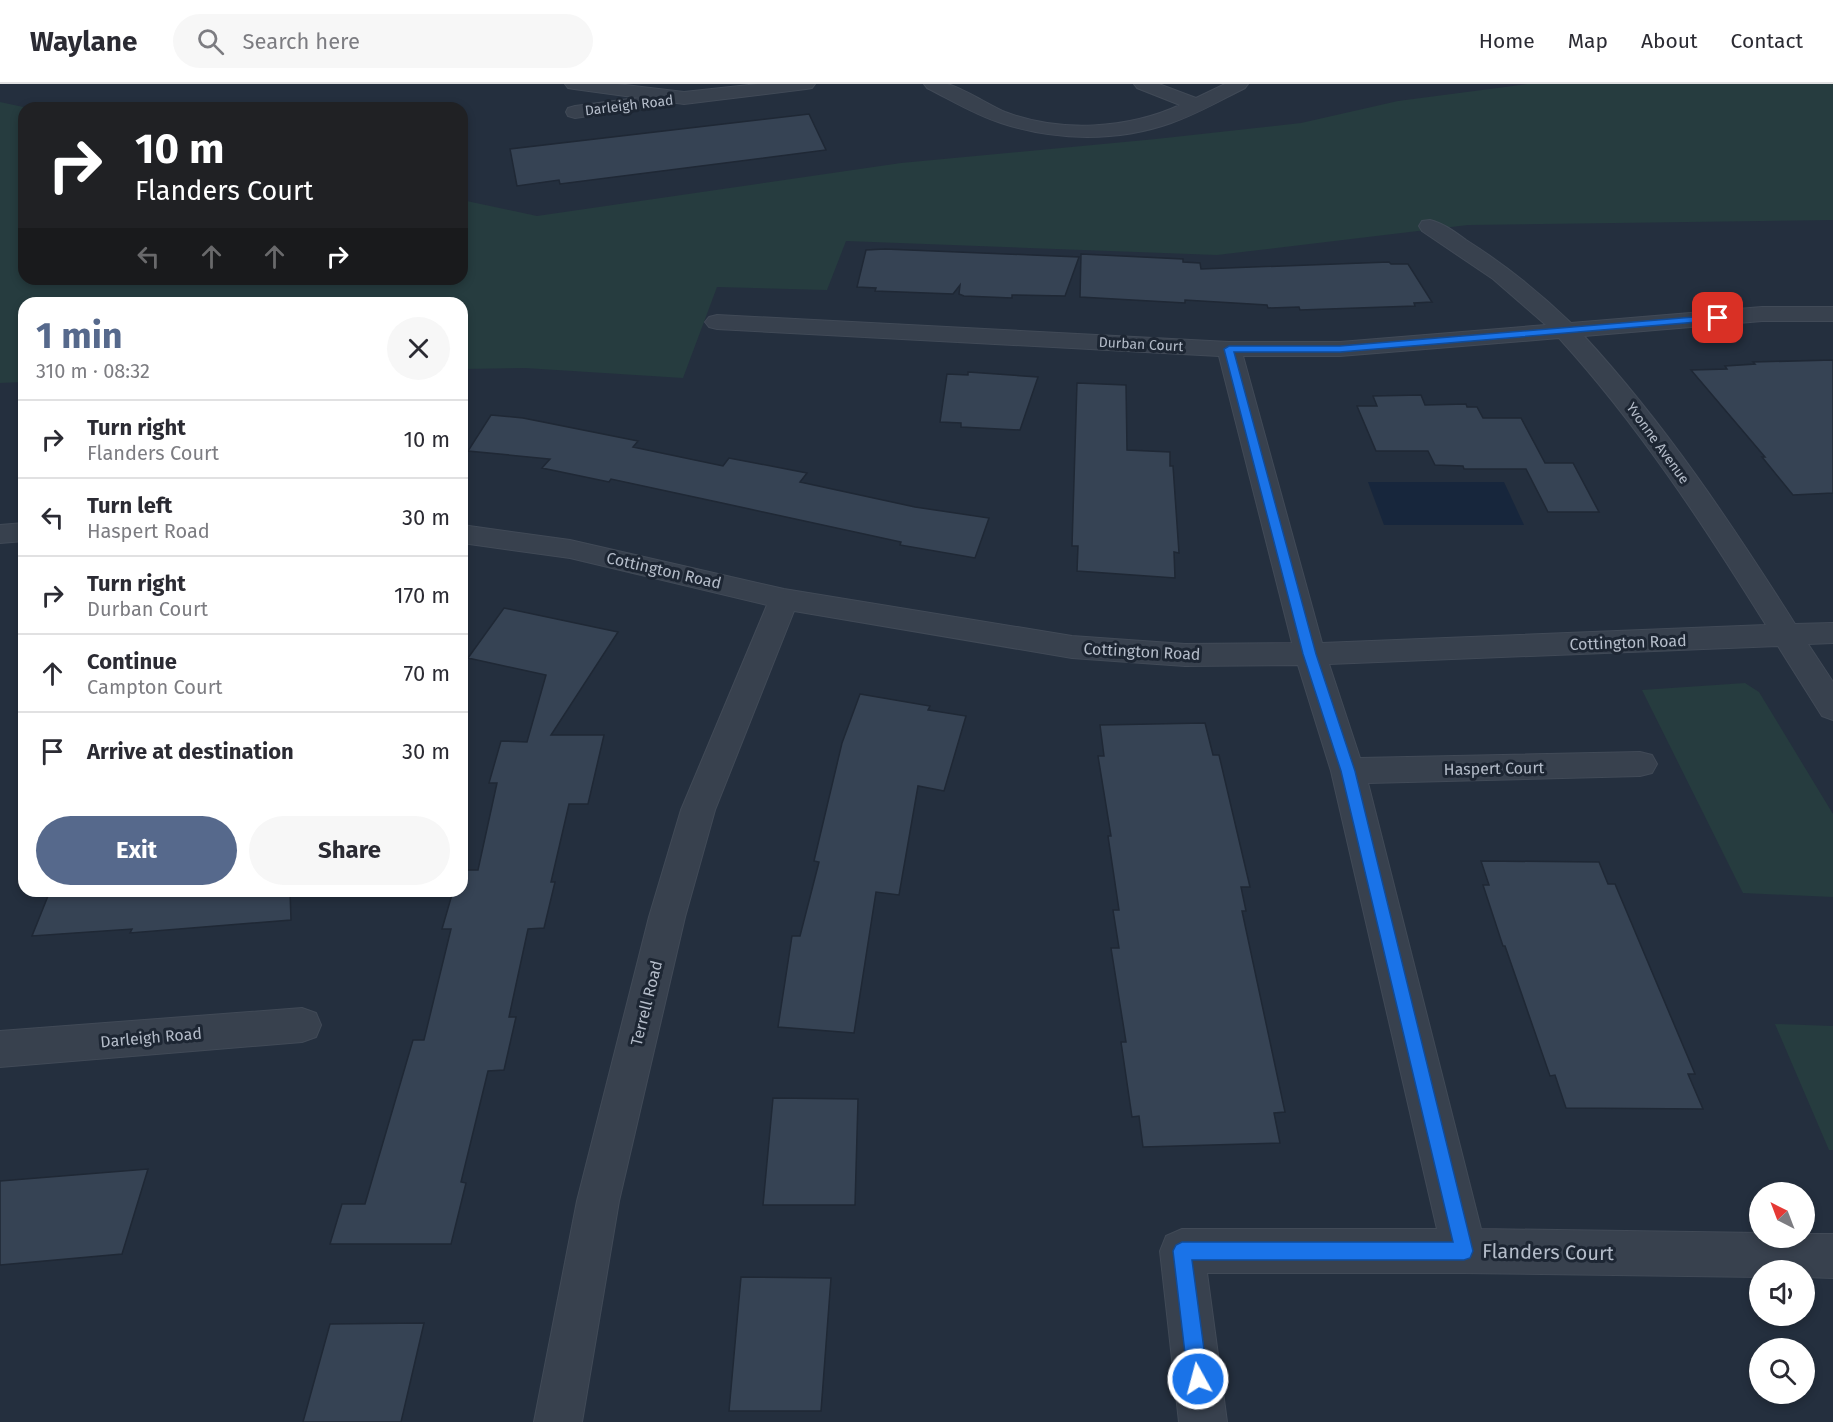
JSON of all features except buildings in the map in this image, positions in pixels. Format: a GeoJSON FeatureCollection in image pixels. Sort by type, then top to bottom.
{"type":"FeatureCollection","features":[{"type":"Feature","properties":{"kind":"street","name":"Darleigh Road"},"geometry":{"type":"LineString","coordinates":[[574,84],[684,98]]}},
{"type":"Feature","properties":{"kind":"street","name":"Darleigh Road"},"geometry":{"type":"LineString","coordinates":[[575,112],[806,84]]}},
{"type":"Feature","properties":{"kind":"street"},"geometry":{"type":"LineString","coordinates":[[933,84],[1004,118],[1056,129],[1093,129],[1146,124],[1196,105],[1239,84]]}},
{"type":"Feature","properties":{"kind":"street"},"geometry":{"type":"LineString","coordinates":[[1143,84],[1196,105]]}},
{"type":"Feature","properties":{"kind":"street","name":"Yvonne Avenue"},"geometry":{"type":"LineString","coordinates":[[1430,226],[1463,247],[1521,290],[1565,330],[1614,383],[1663,448],[1833,708]]}},
{"type":"Feature","properties":{"kind":"street","name":"Durban Court"},"geometry":{"type":"LineString","coordinates":[[717,321],[1229,349],[1340,349],[1762,314],[1833,314]]}},
{"type":"Feature","properties":{"kind":"street"},"geometry":{"type":"LineString","coordinates":[[1229,349],[1310,654],[1348,771],[1464,1251]]}},
{"type":"Feature","properties":{"kind":"street"},"geometry":{"type":"LineString","coordinates":[[0,534],[18,532]]}},
{"type":"Feature","properties":{"kind":"street","name":"Cottington Road"},"geometry":{"type":"LineString","coordinates":[[468,535],[570,549],[784,599],[1072,647],[1185,655],[1310,654],[1833,633]]}},
{"type":"Feature","properties":{"kind":"street","name":"Terrell Road"},"geometry":{"type":"LineString","coordinates":[[558,1422],[598,1201],[667,917],[698,810],[784,599]]}},
{"type":"Feature","properties":{"kind":"street","name":"Haspert Court"},"geometry":{"type":"LineString","coordinates":[[1348,771],[1640,764]]}},
{"type":"Feature","properties":{"kind":"street","name":"Darleigh Road"},"geometry":{"type":"LineString","coordinates":[[0,1049],[302,1025]]}},
{"type":"Feature","properties":{"kind":"street","name":"Flanders Court"},"geometry":{"type":"LineString","coordinates":[[1203,1422],[1182,1251],[1464,1251],[1833,1256]]}},
{"type":"Feature","properties":{"kind":"green space"},"geometry":{"type":"Polygon","coordinates":[[[1527,84],[1833,84],[1833,220],[1468,225],[1217,255],[846,241],[827,290],[717,287],[683,378],[525,368],[468,369],[468,297],[18,297],[18,382],[0,383],[0,102],[18,106],[18,285],[468,285],[468,201],[537,216],[901,163],[1301,123],[1398,101],[1527,84]]]}},
{"type":"Feature","properties":{"kind":"green space"},"geometry":{"type":"Polygon","coordinates":[[[1745,683],[1759,692],[1833,814],[1833,897],[1743,893],[1642,690],[1745,683]]]}},
{"type":"Feature","properties":{"kind":"green space"},"geometry":{"type":"Polygon","coordinates":[[[1775,1024],[1833,1026],[1833,1150],[1829,1150],[1775,1024]]]}},
{"type":"Feature","properties":{"kind":"water"},"geometry":{"type":"Polygon","coordinates":[[[1368,482],[1504,482],[1524,525],[1384,525],[1368,482]]]}},
{"type":"Feature","properties":{"kind":"route"},"geometry":{"type":"LineString","coordinates":[[1198,1379],[1182,1251],[1464,1251],[1348,771],[1310,654],[1229,349],[1340,349],[1718,318]]}}]}
